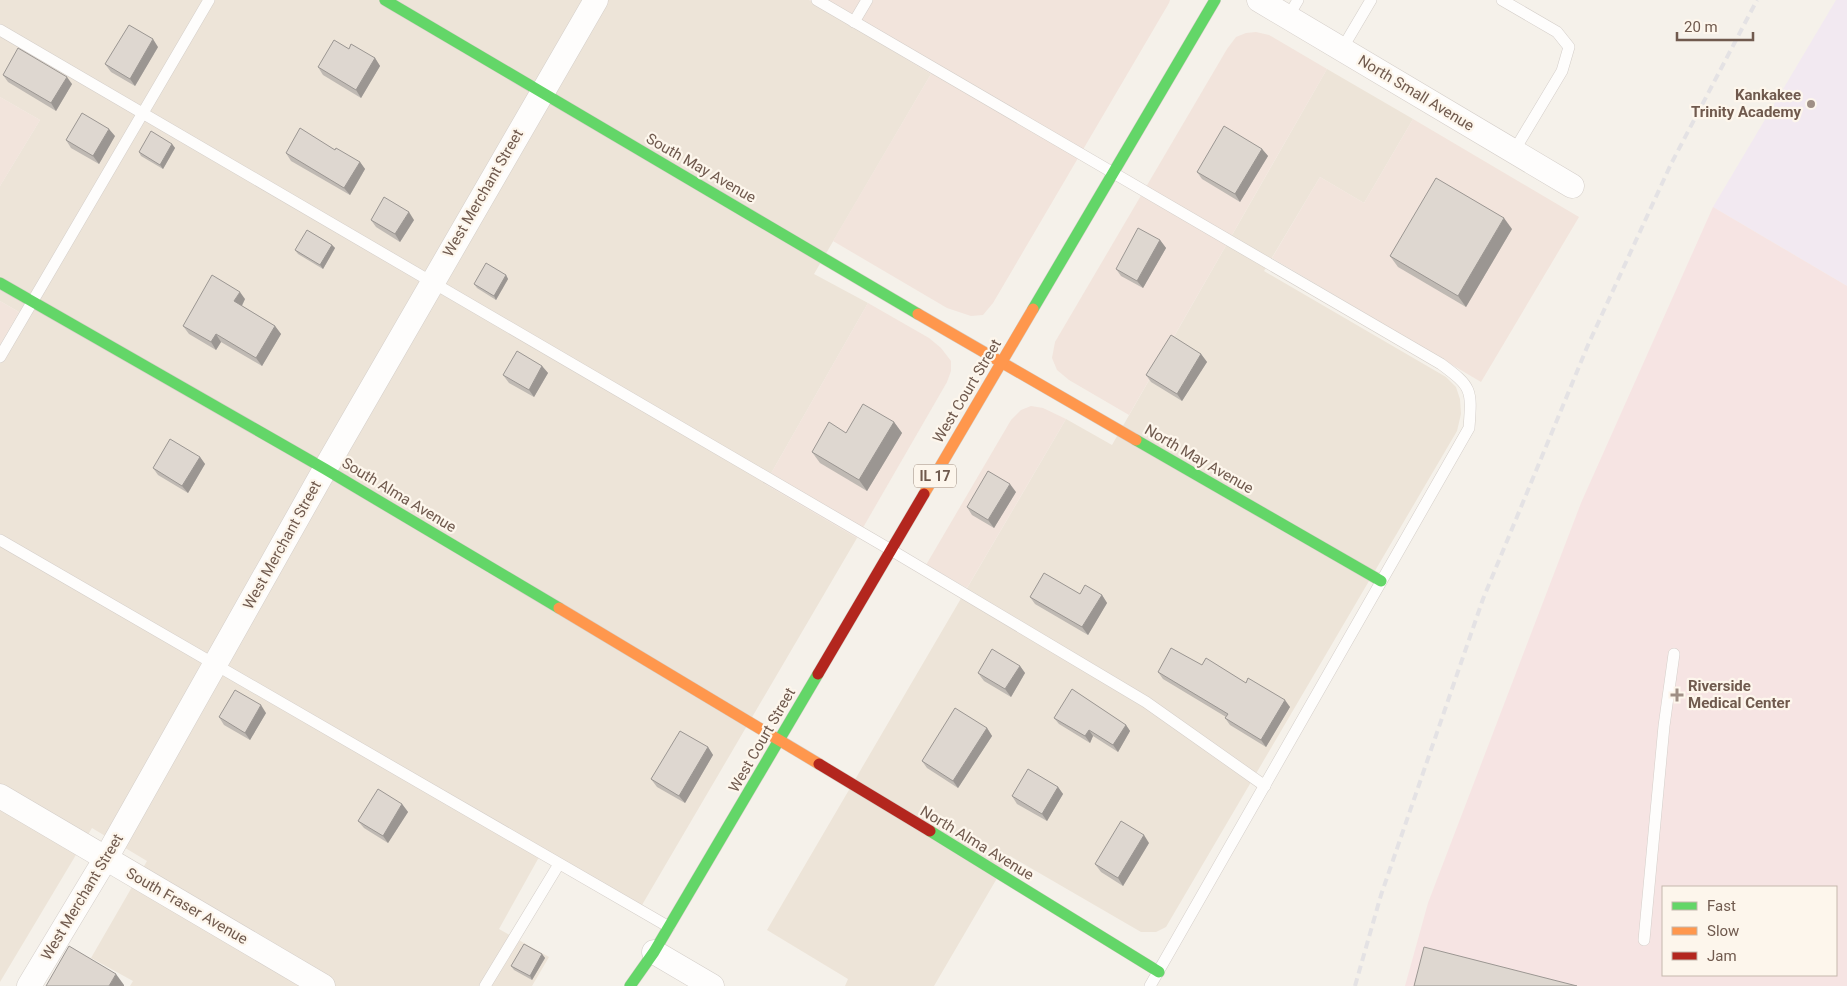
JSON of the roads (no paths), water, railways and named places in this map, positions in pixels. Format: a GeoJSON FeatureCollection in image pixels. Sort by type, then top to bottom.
{"type":"FeatureCollection","features":[{"type":"Feature","properties":{"kind":"street","name":"South May Avenue"},"geometry":{"type":"LineString","coordinates":[[385,0],[1002,363]]}},
{"type":"Feature","properties":{"kind":"street","name":"West Merchant Street"},"geometry":{"type":"LineString","coordinates":[[29,986],[106,858],[325,469],[541,92],[596,0]]}},
{"type":"Feature","properties":{"kind":"street","name":"West Court Street"},"geometry":{"type":"LineString","coordinates":[[630,986],[669,928],[1215,0]]}},
{"type":"Feature","properties":{"kind":"street","name":"North Small Avenue"},"geometry":{"type":"LineString","coordinates":[[1259,0],[1293,8],[1342,49],[1572,186]]}},
{"type":"Feature","properties":{"kind":"street","name":"South Alma Avenue"},"geometry":{"type":"LineString","coordinates":[[0,283],[325,469],[779,740]]}},
{"type":"Feature","properties":{"kind":"street","name":"North May Avenue"},"geometry":{"type":"LineString","coordinates":[[1002,363],[1381,581]]}},
{"type":"Feature","properties":{"kind":"street","name":"North Alma Avenue"},"geometry":{"type":"LineString","coordinates":[[779,740],[1158,972]]}},
{"type":"Feature","properties":{"kind":"street","name":"South Fraser Avenue"},"geometry":{"type":"LineString","coordinates":[[0,796],[323,986]]}},
{"type":"Feature","properties":{"kind":"street","name":"West Court Street"},"geometry":{"type":"LineString","coordinates":[[640,986],[654,952]]}},
{"type":"Feature","properties":{"kind":"street"},"geometry":{"type":"LineString","coordinates":[[654,952],[712,986]]}},
{"type":"Feature","properties":{"kind":"lane"},"geometry":{"type":"LineString","coordinates":[[0,358],[209,0]]}},
{"type":"Feature","properties":{"kind":"lane"},"geometry":{"type":"LineString","coordinates":[[816,0],[1441,364],[1467,386],[1471,401],[1469,428],[1150,986]]}},
{"type":"Feature","properties":{"kind":"lane"},"geometry":{"type":"LineString","coordinates":[[854,22],[867,0]]}},
{"type":"Feature","properties":{"kind":"lane"},"geometry":{"type":"LineString","coordinates":[[1342,49],[1371,0]]}},
{"type":"Feature","properties":{"kind":"lane"},"geometry":{"type":"LineString","coordinates":[[1502,0],[1557,32],[1570,47],[1562,71],[1514,151]]}},
{"type":"Feature","properties":{"kind":"lane"},"geometry":{"type":"LineString","coordinates":[[0,30],[891,550],[1146,702],[1265,786]]}},
{"type":"Feature","properties":{"kind":"lane"},"geometry":{"type":"LineString","coordinates":[[0,540],[669,928]]}},
{"type":"Feature","properties":{"kind":"lane"},"geometry":{"type":"LineString","coordinates":[[1644,940],[1664,726],[1674,654]]}},
{"type":"Feature","properties":{"kind":"lane"},"geometry":{"type":"LineString","coordinates":[[485,986],[559,864]]}},
{"type":"Feature","properties":{"kind":"railway"},"geometry":{"type":"LineString","coordinates":[[1355,986],[1381,895],[1483,599],[1588,345],[1671,164],[1757,0]]}},
{"type":"Feature","properties":{"kind":"place","name":"Kankakee Trinity Academy"},"geometry":{"type":"Point","coordinates":[1811,104]}},
{"type":"Feature","properties":{"kind":"place","name":"Riverside Medical Center"},"geometry":{"type":"Point","coordinates":[1677,695]}}]}
